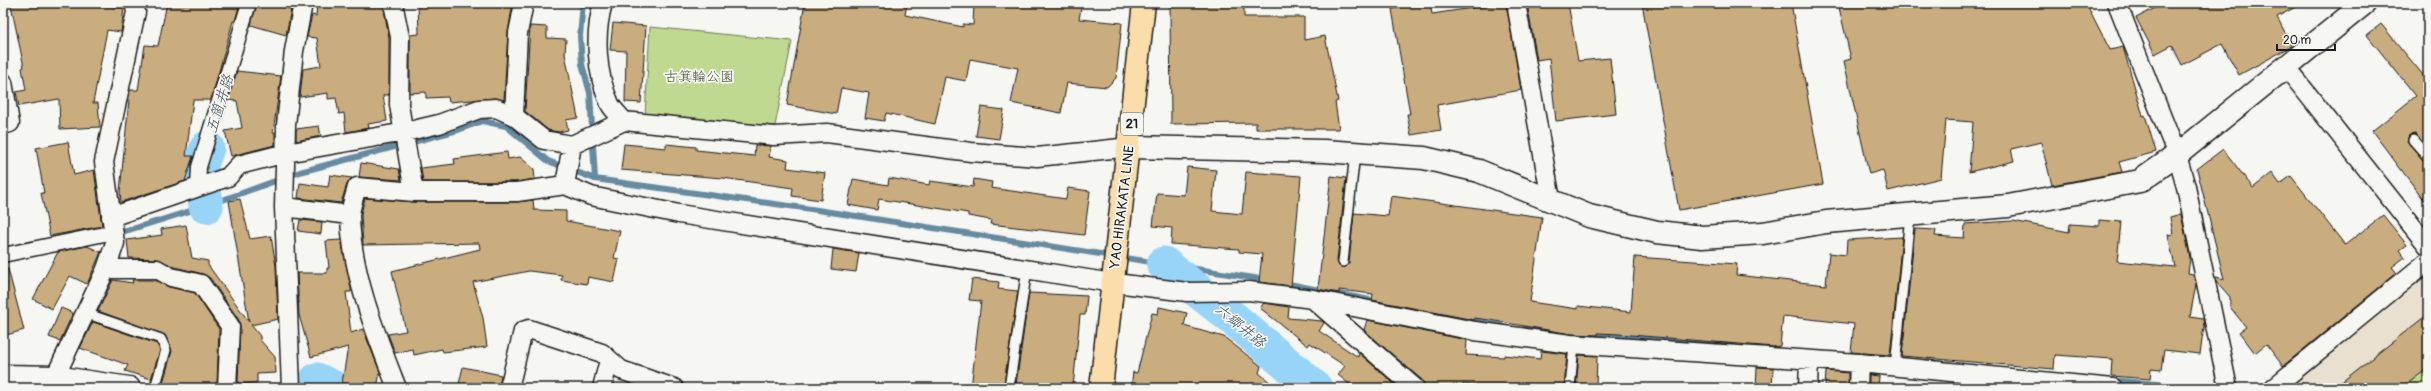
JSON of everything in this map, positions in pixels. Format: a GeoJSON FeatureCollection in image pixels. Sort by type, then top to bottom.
{"type":"FeatureCollection","features":[{"type":"Feature","properties":{"kind":"main road","name":"YAO HIRAKATA LINE"},"geometry":{"type":"LineString","coordinates":[[1101,388],[1113,277],[1130,147],[1144,3]]}},
{"type":"Feature","properties":{"kind":"street"},"geometry":{"type":"LineString","coordinates":[[51,382],[106,269],[115,243],[104,162],[136,12],[134,3]]}},
{"type":"Feature","properties":{"kind":"street"},"geometry":{"type":"LineString","coordinates":[[198,187],[199,167],[249,3]]}},
{"type":"Feature","properties":{"kind":"street"},"geometry":{"type":"LineString","coordinates":[[291,388],[284,207],[287,110],[294,51],[303,3]]}},
{"type":"Feature","properties":{"kind":"street"},"geometry":{"type":"LineString","coordinates":[[393,3],[400,37],[399,105],[405,132],[414,192]]}},
{"type":"Feature","properties":{"kind":"street"},"geometry":{"type":"LineString","coordinates":[[514,116],[518,33],[524,3]]}},
{"type":"Feature","properties":{"kind":"street"},"geometry":{"type":"LineString","coordinates":[[603,3],[597,39],[603,80],[610,105],[624,121]]}},
{"type":"Feature","properties":{"kind":"street"},"geometry":{"type":"LineString","coordinates":[[1516,3],[1551,200]]}},
{"type":"Feature","properties":{"kind":"street"},"geometry":{"type":"LineString","coordinates":[[2117,3],[2177,155],[2186,187],[2228,388]]}},
{"type":"Feature","properties":{"kind":"street"},"geometry":{"type":"LineString","coordinates":[[3,255],[112,224],[198,187],[228,177],[238,165],[286,153],[405,132],[439,124],[479,109],[496,108],[514,116],[544,140],[572,145],[624,121],[774,136],[827,133],[971,152],[1037,157],[1130,147],[1355,153],[1424,158],[1479,171],[1589,216],[1657,232],[1702,237],[1763,233],[1826,222],[2008,206],[2140,181],[2177,155],[2365,3]]}},
{"type":"Feature","properties":{"kind":"street"},"geometry":{"type":"LineString","coordinates":[[2286,67],[2428,246]]}},
{"type":"Feature","properties":{"kind":"street"},"geometry":{"type":"LineString","coordinates":[[3,82],[10,123],[3,125]]}},
{"type":"Feature","properties":{"kind":"street"},"geometry":{"type":"LineString","coordinates":[[565,185],[572,145]]}},
{"type":"Feature","properties":{"kind":"street"},"geometry":{"type":"LineString","coordinates":[[397,388],[373,326],[357,264],[350,215],[357,187],[414,192],[517,192],[565,185],[591,196],[679,214],[1027,269],[1113,277],[1187,292],[1249,291],[1313,299],[1475,331],[1574,344],[1859,363],[1896,360],[2035,384],[2113,388]]}},
{"type":"Feature","properties":{"kind":"street"},"geometry":{"type":"LineString","coordinates":[[284,207],[350,215]]}},
{"type":"Feature","properties":{"kind":"street"},"geometry":{"type":"LineString","coordinates":[[2274,388],[2428,261]]}},
{"type":"Feature","properties":{"kind":"street"},"geometry":{"type":"LineString","coordinates":[[106,269],[157,269],[172,277],[201,284],[230,326],[227,388]]}},
{"type":"Feature","properties":{"kind":"street"},"geometry":{"type":"LineString","coordinates":[[1313,299],[1415,388]]}},
{"type":"Feature","properties":{"kind":"street"},"geometry":{"type":"LineString","coordinates":[[509,388],[523,331],[529,329],[602,353],[621,370],[674,388]]}},
{"type":"Feature","properties":{"kind":"street"},"geometry":{"type":"LineString","coordinates":[[602,388],[609,360]]}},
{"type":"Feature","properties":{"kind":"street"},"geometry":{"type":"LineString","coordinates":[[1808,388],[1809,360]]}},
{"type":"Feature","properties":{"kind":"street"},"geometry":{"type":"LineString","coordinates":[[1858,388],[1859,363]]}},
{"type":"Feature","properties":{"kind":"street"},"geometry":{"type":"LineString","coordinates":[[3,376],[51,382],[129,388]]}},
{"type":"Feature","properties":{"kind":"lane"},"geometry":{"type":"LineString","coordinates":[[2413,140],[2428,157]]}},
{"type":"Feature","properties":{"kind":"lane"},"geometry":{"type":"LineString","coordinates":[[1344,262],[1355,153]]}},
{"type":"Feature","properties":{"kind":"lane"},"geometry":{"type":"LineString","coordinates":[[1896,360],[1910,215]]}},
{"type":"Feature","properties":{"kind":"lane"},"geometry":{"type":"LineString","coordinates":[[1009,388],[1027,269]]}},
{"type":"Feature","properties":{"kind":"lane"},"geometry":{"type":"LineString","coordinates":[[85,313],[161,339],[166,350],[155,388]]}},
{"type":"Feature","properties":{"kind":"lane"},"geometry":{"type":"LineString","coordinates":[[1570,388],[1574,344]]}},
{"type":"Feature","properties":{"kind":"shaded area"},"geometry":{"type":"Polygon","coordinates":[[[2428,273],[2428,388],[2288,388],[2428,273]]]}},
{"type":"Feature","properties":{"kind":"green space","name":"古箕輪公園"},"geometry":{"type":"Polygon","coordinates":[[[650,27],[792,41],[775,126],[645,116],[650,27]]]}},
{"type":"Feature","properties":{"kind":"green space"},"geometry":{"type":"Polygon","coordinates":[[[2428,354],[2428,388],[2386,388],[2428,354]]]}},
{"type":"Feature","properties":{"kind":"building"},"geometry":{"type":"Polygon","coordinates":[[[22,3],[85,3],[124,8],[121,32],[107,30],[93,103],[98,103],[100,127],[60,129],[59,99],[19,106],[16,92],[26,90],[22,68],[24,67],[11,5],[22,3]]]}},
{"type":"Feature","properties":{"kind":"building"},"geometry":{"type":"Polygon","coordinates":[[[167,3],[240,3],[235,21],[233,21],[211,100],[193,100],[186,156],[193,156],[185,181],[121,202],[120,191],[130,90],[138,90],[145,45],[158,46],[167,3]]]}},
{"type":"Feature","properties":{"kind":"building"},"geometry":{"type":"Polygon","coordinates":[[[257,3],[267,3],[291,9],[286,35],[251,25],[257,3]]]}},
{"type":"Feature","properties":{"kind":"building"},"geometry":{"type":"Polygon","coordinates":[[[317,3],[369,3],[369,5],[383,3],[389,38],[389,95],[383,95],[387,121],[368,124],[369,128],[346,132],[344,113],[339,114],[336,98],[328,99],[328,93],[300,97],[303,69],[321,66],[317,38],[307,37],[312,15],[316,16],[317,3]]]}},
{"type":"Feature","properties":{"kind":"building"},"geometry":{"type":"Polygon","coordinates":[[[418,3],[513,3],[508,32],[504,100],[495,98],[449,102],[448,97],[426,98],[426,92],[410,93],[410,35],[419,34],[418,3]]]}},
{"type":"Feature","properties":{"kind":"building"},"geometry":{"type":"Polygon","coordinates":[[[805,3],[907,3],[905,15],[963,27],[963,24],[973,25],[974,3],[1082,3],[1079,19],[1122,23],[1116,78],[1107,87],[1067,83],[1061,113],[1011,103],[1018,68],[970,59],[966,81],[945,77],[935,124],[886,113],[884,121],[865,118],[869,93],[841,88],[836,114],[787,105],[805,3]]]}},
{"type":"Feature","properties":{"kind":"building"},"geometry":{"type":"Polygon","coordinates":[[[1170,3],[1244,3],[1244,17],[1304,17],[1304,40],[1325,36],[1338,101],[1335,102],[1339,129],[1256,129],[1256,123],[1171,124],[1170,3]]]}},
{"type":"Feature","properties":{"kind":"building"},"geometry":{"type":"Polygon","coordinates":[[[1430,3],[1432,14],[1506,3],[1521,90],[1437,105],[1441,130],[1411,135],[1407,114],[1410,114],[1392,9],[1430,3]]]}},
{"type":"Feature","properties":{"kind":"building"},"geometry":{"type":"Polygon","coordinates":[[[1527,3],[1568,3],[1578,61],[1610,58],[1616,114],[1556,121],[1549,58],[1537,60],[1527,3]]]}},
{"type":"Feature","properties":{"kind":"building"},"geometry":{"type":"Polygon","coordinates":[[[1642,3],[1791,3],[1823,184],[1679,210],[1642,3]]]}},
{"type":"Feature","properties":{"kind":"building"},"geometry":{"type":"Polygon","coordinates":[[[1838,3],[2086,3],[2110,50],[2123,47],[2143,116],[2145,115],[2156,152],[2119,162],[2122,172],[2052,185],[2041,142],[2011,149],[2014,161],[1969,172],[1973,122],[1946,120],[1941,178],[1888,191],[1883,170],[1869,174],[1844,61],[1851,59],[1838,3]]]}},
{"type":"Feature","properties":{"kind":"building"},"geometry":{"type":"Polygon","coordinates":[[[2165,3],[2303,3],[2277,17],[2292,46],[2239,75],[2222,44],[2182,65],[2172,45],[2155,54],[2136,18],[2165,3]]]}},
{"type":"Feature","properties":{"kind":"building"},"geometry":{"type":"Polygon","coordinates":[[[613,23],[646,26],[641,103],[625,102],[626,51],[610,50],[613,23]]]}},
{"type":"Feature","properties":{"kind":"building"},"geometry":{"type":"Polygon","coordinates":[[[2381,24],[2428,81],[2428,148],[2415,134],[2409,135],[2407,141],[2424,161],[2428,163],[2428,205],[2372,131],[2416,96],[2367,35],[2381,24]]]}},
{"type":"Feature","properties":{"kind":"building"},"geometry":{"type":"Polygon","coordinates":[[[530,26],[547,27],[547,38],[566,39],[565,54],[578,118],[566,120],[568,130],[559,132],[548,130],[525,111],[530,26]]]}},
{"type":"Feature","properties":{"kind":"building"},"geometry":{"type":"Polygon","coordinates":[[[237,71],[281,76],[273,133],[275,132],[275,145],[231,156],[225,131],[242,128],[237,101],[228,100],[237,71]]]}},
{"type":"Feature","properties":{"kind":"building"},"geometry":{"type":"Polygon","coordinates":[[[981,107],[1004,110],[999,139],[976,136],[981,107]]]}},
{"type":"Feature","properties":{"kind":"building"},"geometry":{"type":"Polygon","coordinates":[[[319,126],[321,136],[296,141],[296,129],[319,126]]]}},
{"type":"Feature","properties":{"kind":"building"},"geometry":{"type":"Polygon","coordinates":[[[68,142],[74,175],[94,170],[102,226],[50,236],[41,193],[44,193],[36,148],[68,142]]]}},
{"type":"Feature","properties":{"kind":"building"},"geometry":{"type":"Polygon","coordinates":[[[624,144],[666,148],[666,144],[696,147],[696,150],[754,156],[755,145],[771,146],[769,157],[788,160],[787,168],[825,173],[821,200],[792,196],[793,188],[723,178],[621,170],[624,144]]]}},
{"type":"Feature","properties":{"kind":"building"},"geometry":{"type":"Polygon","coordinates":[[[2223,149],[2253,188],[2272,173],[2280,184],[2291,176],[2345,245],[2383,215],[2407,245],[2400,250],[2405,257],[2392,267],[2397,273],[2283,366],[2266,344],[2255,353],[2239,332],[2246,327],[2230,307],[2230,297],[2216,281],[2216,277],[2224,279],[2197,169],[2223,149]]]}},
{"type":"Feature","properties":{"kind":"building"},"geometry":{"type":"Polygon","coordinates":[[[507,152],[508,159],[520,157],[534,169],[535,179],[516,182],[423,182],[421,168],[455,164],[454,159],[507,152]]]}},
{"type":"Feature","properties":{"kind":"building"},"geometry":{"type":"Polygon","coordinates":[[[361,163],[399,169],[401,180],[359,177],[361,163]]]}},
{"type":"Feature","properties":{"kind":"building"},"geometry":{"type":"Polygon","coordinates":[[[1187,167],[1216,170],[1212,211],[1242,214],[1246,172],[1301,176],[1291,286],[1259,282],[1262,254],[1239,252],[1239,249],[1171,244],[1172,228],[1153,226],[1157,193],[1184,195],[1187,167]]]}},
{"type":"Feature","properties":{"kind":"building"},"geometry":{"type":"Polygon","coordinates":[[[330,175],[352,178],[347,184],[341,203],[298,198],[300,183],[328,187],[330,175]]]}},
{"type":"Feature","properties":{"kind":"building"},"geometry":{"type":"Polygon","coordinates":[[[1331,176],[1346,178],[1337,261],[1340,267],[1346,267],[1349,263],[1354,213],[1388,216],[1391,196],[1542,217],[1530,302],[1578,309],[1578,306],[1631,312],[1635,257],[1737,264],[1736,275],[1826,285],[1829,253],[1846,255],[1847,240],[1902,237],[1890,355],[1851,352],[1854,324],[1783,316],[1780,346],[1774,347],[1619,334],[1571,334],[1489,320],[1474,318],[1474,320],[1372,300],[1373,294],[1339,290],[1339,293],[1318,289],[1331,176]]]}},
{"type":"Feature","properties":{"kind":"building"},"geometry":{"type":"Polygon","coordinates":[[[889,178],[929,185],[930,181],[973,187],[974,179],[992,182],[991,188],[1066,199],[1068,188],[1090,191],[1084,235],[990,224],[991,220],[968,216],[968,213],[879,199],[877,210],[848,205],[853,179],[888,185],[889,178]]]}},
{"type":"Feature","properties":{"kind":"building"},"geometry":{"type":"Polygon","coordinates":[[[365,198],[414,202],[517,202],[533,200],[534,210],[566,211],[566,221],[620,231],[614,258],[619,259],[614,282],[588,277],[587,284],[561,280],[562,275],[529,271],[473,282],[483,318],[487,347],[443,352],[442,349],[414,355],[413,349],[395,353],[388,334],[406,331],[392,271],[480,249],[479,243],[363,245],[361,214],[365,198]]]}},
{"type":"Feature","properties":{"kind":"building"},"geometry":{"type":"Polygon","coordinates":[[[240,199],[250,239],[271,236],[276,266],[278,319],[251,325],[260,336],[260,340],[275,357],[276,373],[257,374],[257,383],[238,384],[239,320],[210,278],[203,274],[175,267],[157,259],[129,258],[127,240],[162,235],[161,229],[186,225],[192,258],[208,261],[208,265],[249,322],[229,201],[240,199]]]}},
{"type":"Feature","properties":{"kind":"building"},"geometry":{"type":"Polygon","coordinates":[[[2181,214],[2190,258],[2188,273],[2193,274],[2196,284],[2190,317],[2203,319],[2204,326],[2200,354],[2164,350],[2161,370],[2151,369],[2150,379],[2111,376],[2112,359],[2055,355],[2054,369],[1902,356],[1915,229],[1936,230],[1935,236],[1964,238],[1965,224],[2013,221],[2069,232],[2070,224],[2099,226],[2099,220],[2121,222],[2117,261],[2175,267],[2168,235],[2173,234],[2170,217],[2181,214]]]}},
{"type":"Feature","properties":{"kind":"building"},"geometry":{"type":"Polygon","coordinates":[[[300,220],[322,222],[321,234],[298,231],[300,220]]]}},
{"type":"Feature","properties":{"kind":"building"},"geometry":{"type":"Polygon","coordinates":[[[341,240],[351,288],[351,292],[346,292],[351,333],[363,329],[380,372],[377,388],[342,383],[348,347],[311,357],[299,315],[297,273],[327,273],[327,268],[329,268],[326,241],[341,240]]]}},
{"type":"Feature","properties":{"kind":"building"},"geometry":{"type":"Polygon","coordinates":[[[87,246],[101,252],[87,284],[70,276],[52,309],[33,299],[58,252],[87,246]]]}},
{"type":"Feature","properties":{"kind":"building"},"geometry":{"type":"Polygon","coordinates":[[[833,249],[859,253],[856,272],[831,269],[833,249]]]}},
{"type":"Feature","properties":{"kind":"building"},"geometry":{"type":"Polygon","coordinates":[[[8,269],[24,330],[3,336],[3,270],[8,269]]]}},
{"type":"Feature","properties":{"kind":"building"},"geometry":{"type":"Polygon","coordinates":[[[972,279],[999,282],[998,289],[1018,291],[1004,384],[993,382],[992,388],[971,388],[981,301],[969,300],[972,279]]]}},
{"type":"Feature","properties":{"kind":"building"},"geometry":{"type":"Polygon","coordinates":[[[113,280],[133,283],[132,280],[154,280],[169,287],[195,293],[219,329],[217,384],[214,388],[186,388],[163,383],[172,351],[165,335],[98,311],[113,280]]]}},
{"type":"Feature","properties":{"kind":"building"},"geometry":{"type":"Polygon","coordinates":[[[1029,293],[1087,296],[1085,315],[1080,315],[1073,388],[1038,388],[1016,385],[1029,293]]]}},
{"type":"Feature","properties":{"kind":"building"},"geometry":{"type":"Polygon","coordinates":[[[1264,303],[1289,307],[1288,318],[1322,321],[1324,323],[1319,331],[1358,357],[1359,353],[1399,388],[1354,388],[1338,375],[1345,366],[1310,343],[1308,346],[1260,308],[1264,303]]]}},
{"type":"Feature","properties":{"kind":"building"},"geometry":{"type":"Polygon","coordinates":[[[1159,307],[1187,313],[1184,326],[1224,337],[1261,366],[1259,373],[1277,388],[1131,388],[1133,372],[1137,373],[1152,313],[1158,314],[1159,307]]]}},
{"type":"Feature","properties":{"kind":"building"},"geometry":{"type":"Polygon","coordinates":[[[61,308],[73,313],[60,341],[49,337],[61,308]]]}},
{"type":"Feature","properties":{"kind":"building"},"geometry":{"type":"Polygon","coordinates":[[[2428,314],[2428,368],[2402,388],[2334,388],[2428,314]]]}},
{"type":"Feature","properties":{"kind":"building"},"geometry":{"type":"Polygon","coordinates":[[[1367,320],[1467,340],[1466,355],[1504,357],[1504,355],[1540,359],[1541,351],[1567,354],[1564,388],[1500,388],[1463,384],[1463,388],[1425,388],[1422,380],[1364,330],[1367,320]]]}},
{"type":"Feature","properties":{"kind":"building"},"geometry":{"type":"Polygon","coordinates":[[[93,322],[157,344],[160,350],[151,379],[125,371],[128,365],[80,348],[93,322]]]}},
{"type":"Feature","properties":{"kind":"building"},"geometry":{"type":"Polygon","coordinates":[[[1579,355],[1597,356],[1596,388],[1576,388],[1579,355]]]}},
{"type":"Feature","properties":{"kind":"building"},"geometry":{"type":"Polygon","coordinates":[[[463,367],[501,375],[499,388],[458,388],[463,367]]]}},
{"type":"Feature","properties":{"kind":"building"},"geometry":{"type":"Polygon","coordinates":[[[1757,367],[1773,368],[1772,388],[1756,388],[1757,367]]]}},
{"type":"Feature","properties":{"kind":"building"},"geometry":{"type":"Polygon","coordinates":[[[1826,371],[1848,373],[1848,388],[1825,388],[1826,371]]]}},
{"type":"Feature","properties":{"kind":"building"},"geometry":{"type":"Polygon","coordinates":[[[1869,375],[1879,376],[1878,388],[1869,388],[1869,375]]]}},
{"type":"Feature","properties":{"kind":"waterway"},"geometry":{"type":"LineString","coordinates":[[583,3],[580,36],[582,64],[590,93],[595,179]]}},
{"type":"Feature","properties":{"kind":"waterway"},"geometry":{"type":"LineString","coordinates":[[116,234],[206,206],[300,172],[458,130],[482,121],[506,126],[548,161],[595,179],[811,209],[1267,280]]}},
{"type":"Feature","properties":{"kind":"waterway","name":"五箇井路"},"geometry":{"type":"LineString","coordinates":[[206,206],[201,165],[207,148]]}},
{"type":"Feature","properties":{"kind":"waterway","name":"六郷井路"},"geometry":{"type":"LineString","coordinates":[[1164,264],[1235,320],[1315,388]]}},
{"type":"Feature","properties":{"kind":"waterway"},"geometry":{"type":"LineString","coordinates":[[1284,283],[1501,326]]}},
{"type":"Feature","properties":{"kind":"waterway"},"geometry":{"type":"LineString","coordinates":[[1524,329],[1564,332]]}},
{"type":"Feature","properties":{"kind":"waterway"},"geometry":{"type":"LineString","coordinates":[[1591,334],[1728,345]]}},
{"type":"Feature","properties":{"kind":"waterway"},"geometry":{"type":"LineString","coordinates":[[317,380],[334,388]]}},
{"type":"Feature","properties":{"kind":"waterway"},"geometry":{"type":"LineString","coordinates":[[2109,380],[2203,388]]}}]}
